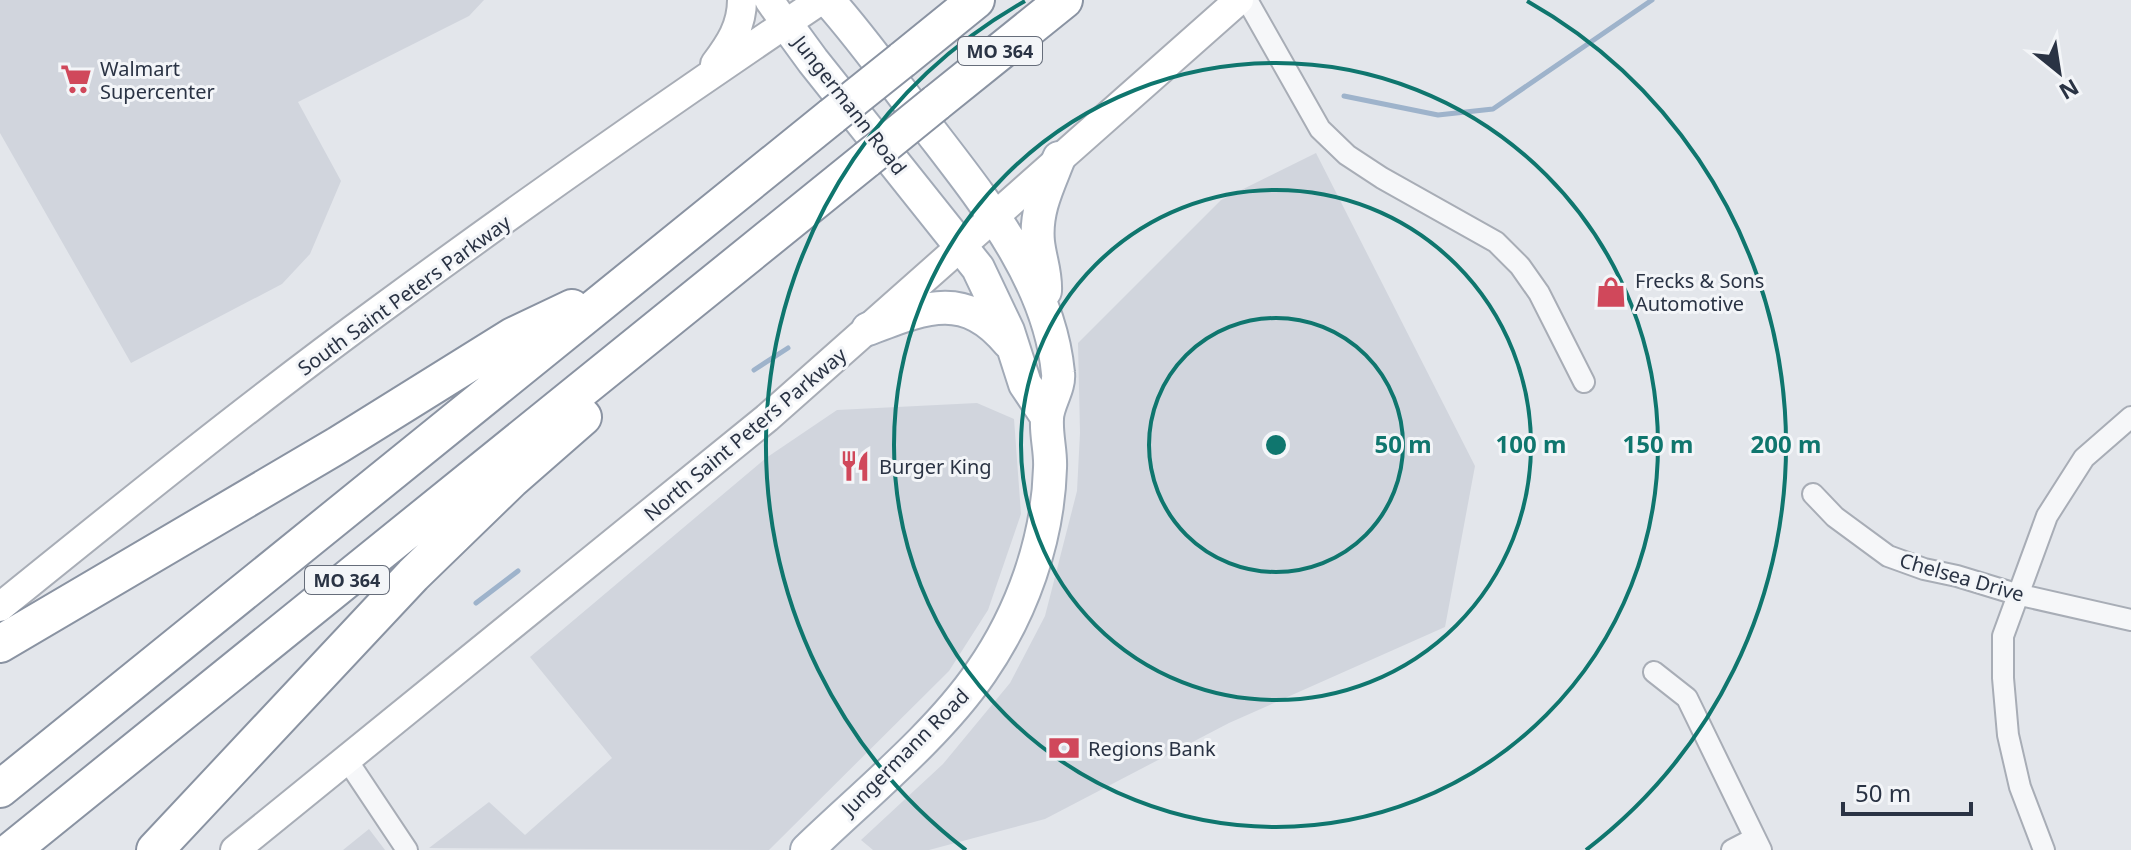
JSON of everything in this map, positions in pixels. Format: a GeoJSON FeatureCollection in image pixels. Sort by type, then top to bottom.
{"type":"FeatureCollection","features":[{"type":"Feature","properties":{"kind":"highway","name":"MO 364"},"geometry":{"type":"LineString","coordinates":[[0,789],[976,0]]}},
{"type":"Feature","properties":{"kind":"highway","name":"MO 364"},"geometry":{"type":"LineString","coordinates":[[12,850],[1064,0]]}},
{"type":"Feature","properties":{"kind":"highway"},"geometry":{"type":"LineString","coordinates":[[0,644],[349,439],[513,336],[628,281]]}},
{"type":"Feature","properties":{"kind":"highway"},"geometry":{"type":"LineString","coordinates":[[155,850],[413,575],[511,480],[573,428],[681,309]]}},
{"type":"Feature","properties":{"kind":"main road"},"geometry":{"type":"LineString","coordinates":[[707,77],[735,34],[742,15],[742,0]]}},
{"type":"Feature","properties":{"kind":"main road","name":"South Saint Peters Parkway"},"geometry":{"type":"LineString","coordinates":[[0,607],[211,438],[381,309],[707,77],[778,12],[821,0]]}},
{"type":"Feature","properties":{"kind":"main road","name":"Jungermann Road"},"geometry":{"type":"LineString","coordinates":[[807,850],[949,711],[982,671],[998,644],[1027,582],[1046,513],[1051,466],[1047,417],[1059,377],[1044,314],[1016,252],[994,216],[828,0]]}},
{"type":"Feature","properties":{"kind":"main road","name":"North Saint Peters Parkway"},"geometry":{"type":"LineString","coordinates":[[235,850],[671,497],[868,329],[1239,0]]}},
{"type":"Feature","properties":{"kind":"main road","name":"Jungermann Road"},"geometry":{"type":"LineString","coordinates":[[778,12],[978,268],[995,299],[1025,384],[1047,417]]}},
{"type":"Feature","properties":{"kind":"main road"},"geometry":{"type":"LineString","coordinates":[[1044,314],[1046,274],[1040,253],[1037,220],[1059,158]]}},
{"type":"Feature","properties":{"kind":"main road"},"geometry":{"type":"LineString","coordinates":[[868,329],[924,309],[963,309],[981,316],[997,328],[1015,351]]}},
{"type":"Feature","properties":{"kind":"street"},"geometry":{"type":"LineString","coordinates":[[1247,0],[1320,129],[1347,155],[1382,178],[1496,242],[1520,266],[1539,293],[1584,382]]}},
{"type":"Feature","properties":{"kind":"street"},"geometry":{"type":"LineString","coordinates":[[2044,850],[2020,787],[2008,735],[2003,636],[2047,516],[2084,458],[2131,417]]}},
{"type":"Feature","properties":{"kind":"street","name":"Chelsea Drive"},"geometry":{"type":"LineString","coordinates":[[1813,494],[1835,517],[1888,556],[2016,594],[2131,620]]}},
{"type":"Feature","properties":{"kind":"street"},"geometry":{"type":"LineString","coordinates":[[1654,672],[1687,698],[1758,844],[1732,850]]}},
{"type":"Feature","properties":{"kind":"street"},"geometry":{"type":"LineString","coordinates":[[347,760],[407,850]]}},
{"type":"Feature","properties":{"kind":"shaded area"},"geometry":{"type":"Polygon","coordinates":[[[0,0],[484,0],[469,16],[298,102],[341,181],[310,254],[282,284],[131,363],[0,133],[0,0]]]}},
{"type":"Feature","properties":{"kind":"shaded area"},"geometry":{"type":"Polygon","coordinates":[[[1316,153],[1475,466],[1445,627],[1229,723],[1045,819],[929,850],[873,850],[861,840],[943,764],[1010,683],[1045,616],[1077,491],[1080,433],[1078,343],[1221,200],[1316,153]]]}},
{"type":"Feature","properties":{"kind":"shaded area"},"geometry":{"type":"Polygon","coordinates":[[[977,403],[1014,419],[1021,514],[988,610],[949,671],[769,850],[429,848],[489,802],[525,835],[612,758],[530,657],[766,458],[837,410],[977,403]]]}},
{"type":"Feature","properties":{"kind":"shaded area"},"geometry":{"type":"Polygon","coordinates":[[[369,829],[385,850],[343,850],[369,829]]]}},
{"type":"Feature","properties":{"kind":"waterway"},"geometry":{"type":"LineString","coordinates":[[1344,96],[1438,115],[1493,109],[1652,0]]}},
{"type":"Feature","properties":{"kind":"waterway"},"geometry":{"type":"LineString","coordinates":[[754,370],[788,348]]}},
{"type":"Feature","properties":{"kind":"waterway"},"geometry":{"type":"LineString","coordinates":[[476,603],[518,571]]}},
{"type":"Feature","properties":{"kind":"place","name":"Walmart Supercenter"},"geometry":{"type":"Point","coordinates":[76,79]}},
{"type":"Feature","properties":{"kind":"place","name":"Frecks & Sons Automotive"},"geometry":{"type":"Point","coordinates":[1611,292]}},
{"type":"Feature","properties":{"kind":"place","name":"Burger King"},"geometry":{"type":"Point","coordinates":[855,466]}},
{"type":"Feature","properties":{"kind":"place","name":"Regions Bank"},"geometry":{"type":"Point","coordinates":[1064,748]}}]}
